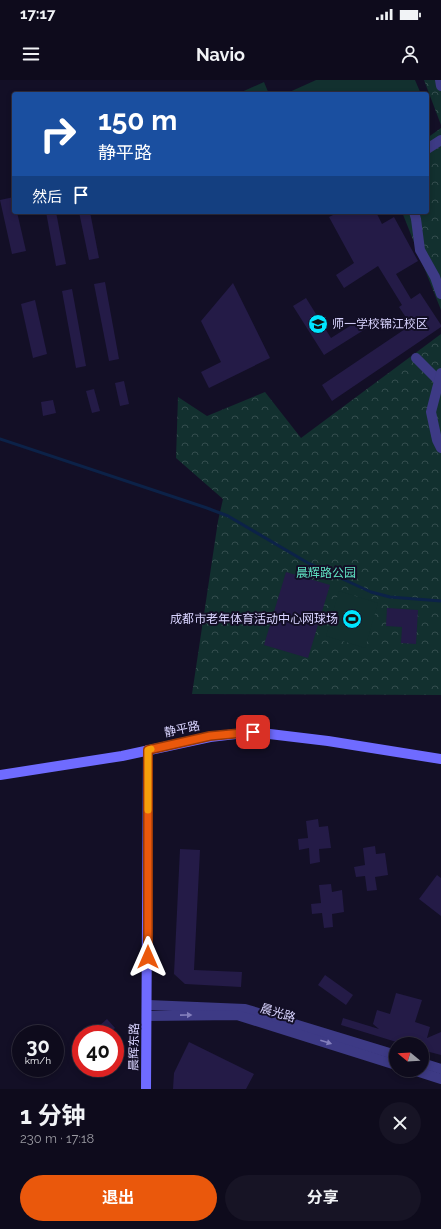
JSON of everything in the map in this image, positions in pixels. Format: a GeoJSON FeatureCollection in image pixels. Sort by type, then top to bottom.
{"type":"FeatureCollection","features":[{"type":"Feature","properties":{"kind":"street"},"geometry":{"type":"LineString","coordinates":[[440,80],[441,86]]}},
{"type":"Feature","properties":{"kind":"street"},"geometry":{"type":"LineString","coordinates":[[429,148],[441,140]]}},
{"type":"Feature","properties":{"kind":"street"},"geometry":{"type":"LineString","coordinates":[[414,214],[420,250],[436,277],[441,294]]}},
{"type":"Feature","properties":{"kind":"street"},"geometry":{"type":"LineString","coordinates":[[416,358],[440,376],[431,412],[437,440],[441,448]]}},
{"type":"Feature","properties":{"kind":"street","name":"静平路"},"geometry":{"type":"LineString","coordinates":[[0,775],[122,756],[210,736],[253,732],[328,741],[441,759]]}},
{"type":"Feature","properties":{"kind":"street","name":"晨辉东路"},"geometry":{"type":"LineString","coordinates":[[146,1089],[148,1005],[148,750]]}},
{"type":"Feature","properties":{"kind":"street","name":"晨光路"},"geometry":{"type":"LineString","coordinates":[[148,1005],[245,1009],[389,1053]]}},
{"type":"Feature","properties":{"kind":"street","name":"晨光路"},"geometry":{"type":"LineString","coordinates":[[147,1016],[237,1015],[389,1063]]}},
{"type":"Feature","properties":{"kind":"street"},"geometry":{"type":"LineString","coordinates":[[429,1065],[441,1069]]}},
{"type":"Feature","properties":{"kind":"street"},"geometry":{"type":"LineString","coordinates":[[429,1075],[441,1079]]}},
{"type":"Feature","properties":{"kind":"green space"},"geometry":{"type":"Polygon","coordinates":[[[316,80],[415,80],[420,92],[289,92],[316,80]]]}},
{"type":"Feature","properties":{"kind":"green space"},"geometry":{"type":"Polygon","coordinates":[[[424,80],[441,80],[441,125],[429,92],[424,80]]]}},
{"type":"Feature","properties":{"kind":"green space"},"geometry":{"type":"Polygon","coordinates":[[[264,82],[268,92],[242,92],[264,82]]]}},
{"type":"Feature","properties":{"kind":"green space"},"geometry":{"type":"Polygon","coordinates":[[[441,128],[441,310],[403,214],[429,214],[429,137],[441,128]]]}},
{"type":"Feature","properties":{"kind":"green space","name":"晨辉路公园"},"geometry":{"type":"Polygon","coordinates":[[[441,334],[441,695],[192,694],[218,521],[223,499],[176,458],[178,397],[207,416],[265,392],[301,438],[441,334]]]}},
{"type":"Feature","properties":{"kind":"green space","name":"成都市老年体育活动中心网球场"},"geometry":{"type":"Polygon","coordinates":[[[339,591],[378,603],[365,648],[326,636],[339,591]]]}},
{"type":"Feature","properties":{"kind":"building"},"geometry":{"type":"Polygon","coordinates":[[[12,197],[12,214],[17,214],[26,251],[12,254],[0,200],[12,197]]]}},
{"type":"Feature","properties":{"kind":"building"},"geometry":{"type":"Polygon","coordinates":[[[46,214],[56,214],[66,264],[56,266],[46,214]]]}},
{"type":"Feature","properties":{"kind":"building"},"geometry":{"type":"Polygon","coordinates":[[[79,214],[90,214],[99,258],[89,260],[79,214]]]}},
{"type":"Feature","properties":{"kind":"building"},"geometry":{"type":"Polygon","coordinates":[[[335,214],[377,214],[382,224],[394,217],[418,261],[396,274],[411,299],[420,293],[441,325],[441,327],[332,401],[322,385],[411,325],[399,307],[402,305],[378,266],[344,288],[336,275],[354,263],[329,217],[335,214]]]}},
{"type":"Feature","properties":{"kind":"building"},"geometry":{"type":"Polygon","coordinates":[[[105,282],[119,359],[109,361],[94,284],[105,282]]]}},
{"type":"Feature","properties":{"kind":"building"},"geometry":{"type":"Polygon","coordinates":[[[233,283],[270,358],[209,388],[201,372],[221,362],[201,321],[233,283]]]}},
{"type":"Feature","properties":{"kind":"building"},"geometry":{"type":"Polygon","coordinates":[[[72,289],[86,366],[76,368],[62,291],[72,289]]]}},
{"type":"Feature","properties":{"kind":"building"},"geometry":{"type":"Polygon","coordinates":[[[306,298],[331,338],[361,319],[367,328],[324,355],[293,306],[306,298]]]}},
{"type":"Feature","properties":{"kind":"building"},"geometry":{"type":"Polygon","coordinates":[[[35,300],[47,354],[33,358],[21,304],[35,300]]]}},
{"type":"Feature","properties":{"kind":"building"},"geometry":{"type":"Polygon","coordinates":[[[124,381],[129,404],[120,406],[115,383],[124,381]]]}},
{"type":"Feature","properties":{"kind":"building"},"geometry":{"type":"Polygon","coordinates":[[[94,389],[100,411],[92,413],[86,391],[94,389]]]}},
{"type":"Feature","properties":{"kind":"building"},"geometry":{"type":"Polygon","coordinates":[[[53,400],[56,413],[43,416],[41,402],[53,400]]]}},
{"type":"Feature","properties":{"kind":"building"},"geometry":{"type":"Polygon","coordinates":[[[286,572],[330,585],[308,658],[264,645],[286,572]]]}},
{"type":"Feature","properties":{"kind":"building"},"geometry":{"type":"Polygon","coordinates":[[[387,608],[418,610],[416,644],[401,643],[402,627],[386,626],[387,608]]]}},
{"type":"Feature","properties":{"kind":"building"},"geometry":{"type":"Polygon","coordinates":[[[318,819],[319,827],[328,826],[331,848],[319,849],[320,862],[310,864],[309,848],[299,850],[298,839],[308,838],[306,821],[318,819]]]}},
{"type":"Feature","properties":{"kind":"building"},"geometry":{"type":"Polygon","coordinates":[[[375,846],[376,854],[385,853],[388,875],[375,877],[377,890],[367,891],[365,876],[356,877],[354,867],[365,865],[363,848],[375,846]]]}},
{"type":"Feature","properties":{"kind":"building"},"geometry":{"type":"Polygon","coordinates":[[[180,849],[200,850],[194,970],[242,972],[241,987],[185,984],[174,974],[180,849]]]}},
{"type":"Feature","properties":{"kind":"building"},"geometry":{"type":"Polygon","coordinates":[[[437,875],[441,878],[441,916],[419,899],[437,875]]]}},
{"type":"Feature","properties":{"kind":"building"},"geometry":{"type":"Polygon","coordinates":[[[331,884],[332,892],[342,890],[344,912],[332,914],[333,927],[324,928],[322,913],[312,914],[311,904],[321,903],[319,885],[331,884]]]}},
{"type":"Feature","properties":{"kind":"building"},"geometry":{"type":"Polygon","coordinates":[[[325,975],[353,995],[346,1005],[318,985],[325,975]]]}},
{"type":"Feature","properties":{"kind":"building"},"geometry":{"type":"Polygon","coordinates":[[[396,993],[422,1000],[415,1022],[430,1027],[427,1037],[389,1037],[389,1040],[341,1025],[343,1018],[379,1029],[373,1024],[377,1010],[390,1014],[396,993]]]}},
{"type":"Feature","properties":{"kind":"building"},"geometry":{"type":"Polygon","coordinates":[[[107,1019],[112,1025],[100,1025],[107,1019]]]}},
{"type":"Feature","properties":{"kind":"building"},"geometry":{"type":"Polygon","coordinates":[[[441,1032],[441,1055],[429,1052],[429,1037],[441,1032]]]}},
{"type":"Feature","properties":{"kind":"building"},"geometry":{"type":"Polygon","coordinates":[[[189,1042],[254,1074],[246,1089],[173,1089],[174,1073],[189,1042]]]}},
{"type":"Feature","properties":{"kind":"waterway"},"geometry":{"type":"LineString","coordinates":[[0,439],[228,516],[308,563],[371,592],[390,597],[441,601]]}},
{"type":"Feature","properties":{"kind":"slow traffic"},"geometry":{"type":"LineString","coordinates":[[148,810],[148,750],[151,749]]}},
{"type":"Feature","properties":{"kind":"place","name":"师一学校锦江校区"},"geometry":{"type":"Point","coordinates":[318,324]}},
{"type":"Feature","properties":{"kind":"place","name":"成都市老年体育活动中心网球场"},"geometry":{"type":"Point","coordinates":[352,619]}},
{"type":"Feature","properties":{"kind":"route"},"geometry":{"type":"LineString","coordinates":[[148,957],[148,750],[210,736],[253,732]]}}]}
